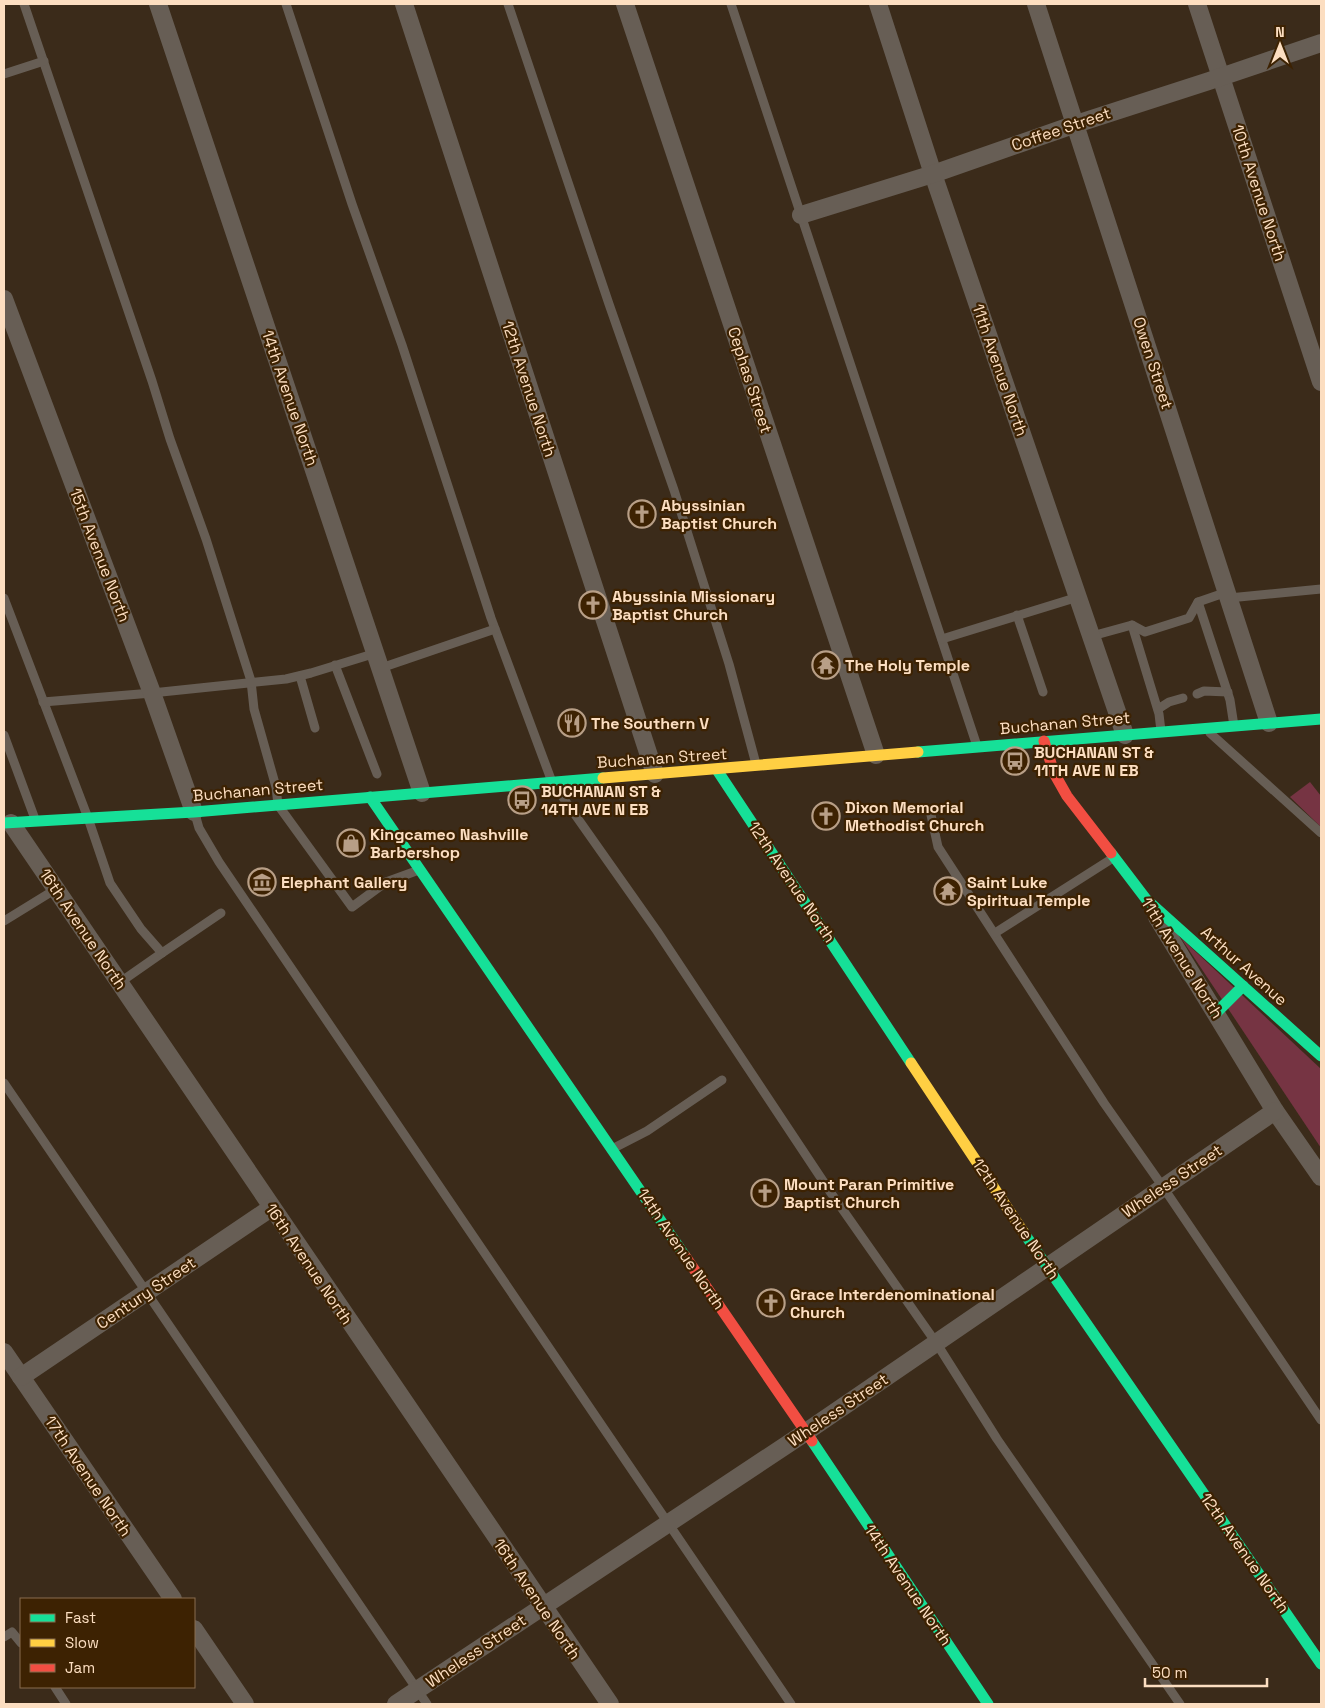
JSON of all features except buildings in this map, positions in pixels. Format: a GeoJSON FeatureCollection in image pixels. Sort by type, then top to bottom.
{"type":"FeatureCollection","features":[{"type":"Feature","properties":{"kind":"street","name":"14th Avenue North"},"geometry":{"type":"LineString","coordinates":[[158,4],[422,793]]}},
{"type":"Feature","properties":{"kind":"street","name":"12th Avenue North"},"geometry":{"type":"LineString","coordinates":[[404,4],[655,774]]}},
{"type":"Feature","properties":{"kind":"street","name":"Cephas Street"},"geometry":{"type":"LineString","coordinates":[[625,4],[876,755]]}},
{"type":"Feature","properties":{"kind":"street","name":"11th Avenue North"},"geometry":{"type":"LineString","coordinates":[[878,4],[1125,735]]}},
{"type":"Feature","properties":{"kind":"street","name":"Owen Street"},"geometry":{"type":"LineString","coordinates":[[1036,4],[1269,723]]}},
{"type":"Feature","properties":{"kind":"street","name":"10th Avenue North"},"geometry":{"type":"LineString","coordinates":[[1197,4],[1321,382]]}},
{"type":"Feature","properties":{"kind":"street","name":"Coffee Street"},"geometry":{"type":"LineString","coordinates":[[800,215],[934,174],[1076,124],[1321,43]]}},
{"type":"Feature","properties":{"kind":"street","name":"15th Avenue North"},"geometry":{"type":"LineString","coordinates":[[4,299],[152,693],[194,812]]}},
{"type":"Feature","properties":{"kind":"street","name":"Buchanan Street"},"geometry":{"type":"LineString","coordinates":[[8,823],[194,812],[1321,719]]}},
{"type":"Feature","properties":{"kind":"street","name":"11th Avenue North"},"geometry":{"type":"LineString","coordinates":[[1044,741],[1054,773],[1067,796],[1146,900],[1276,1111],[1321,1176]]}},
{"type":"Feature","properties":{"kind":"street","name":"12th Avenue North"},"geometry":{"type":"LineString","coordinates":[[717,770],[1048,1266],[1321,1664]]}},
{"type":"Feature","properties":{"kind":"street","name":"14th Avenue North"},"geometry":{"type":"LineString","coordinates":[[370,797],[806,1432],[988,1704]]}},
{"type":"Feature","properties":{"kind":"street","name":"16th Avenue North"},"geometry":{"type":"LineString","coordinates":[[8,823],[56,889],[271,1208],[610,1704]]}},
{"type":"Feature","properties":{"kind":"street","name":"Arthur Avenue"},"geometry":{"type":"LineString","coordinates":[[1146,900],[1321,1056]]}},
{"type":"Feature","properties":{"kind":"street"},"geometry":{"type":"LineString","coordinates":[[1216,1013],[1243,986]]}},
{"type":"Feature","properties":{"kind":"street","name":"Wheless Street"},"geometry":{"type":"LineString","coordinates":[[396,1704],[422,1697],[542,1606],[806,1432],[1276,1111]]}},
{"type":"Feature","properties":{"kind":"street","name":"Century Street"},"geometry":{"type":"LineString","coordinates":[[21,1377],[271,1208]]}},
{"type":"Feature","properties":{"kind":"street","name":"17th Avenue North"},"geometry":{"type":"LineString","coordinates":[[4,1352],[172,1598]]}},
{"type":"Feature","properties":{"kind":"street"},"geometry":{"type":"LineString","coordinates":[[195,1630],[246,1704]]}},
{"type":"Feature","properties":{"kind":"lane"},"geometry":{"type":"LineString","coordinates":[[24,4],[170,439],[206,540],[251,682],[254,710],[276,787],[278,805],[352,907],[386,882],[419,870]]}},
{"type":"Feature","properties":{"kind":"lane"},"geometry":{"type":"LineString","coordinates":[[286,4],[496,629],[552,782],[657,931],[831,1194],[936,1344],[997,1439],[1180,1704]]}},
{"type":"Feature","properties":{"kind":"lane"},"geometry":{"type":"LineString","coordinates":[[508,4],[674,490],[729,664],[757,766]]}},
{"type":"Feature","properties":{"kind":"lane"},"geometry":{"type":"LineString","coordinates":[[731,4],[978,747]]}},
{"type":"Feature","properties":{"kind":"lane"},"geometry":{"type":"LineString","coordinates":[[4,74],[44,61]]}},
{"type":"Feature","properties":{"kind":"lane"},"geometry":{"type":"LineString","coordinates":[[1092,636],[1132,625],[1145,632],[1189,618],[1198,602],[1228,595],[1321,589]]}},
{"type":"Feature","properties":{"kind":"lane"},"geometry":{"type":"LineString","coordinates":[[942,639],[1078,596]]}},
{"type":"Feature","properties":{"kind":"lane"},"geometry":{"type":"LineString","coordinates":[[4,598],[88,818],[110,883],[141,929],[162,953]]}},
{"type":"Feature","properties":{"kind":"lane"},"geometry":{"type":"LineString","coordinates":[[1198,602],[1228,692],[1234,726]]}},
{"type":"Feature","properties":{"kind":"lane"},"geometry":{"type":"LineString","coordinates":[[1017,615],[1043,692]]}},
{"type":"Feature","properties":{"kind":"lane"},"geometry":{"type":"LineString","coordinates":[[1132,625],[1158,709],[1161,732]]}},
{"type":"Feature","properties":{"kind":"lane"},"geometry":{"type":"LineString","coordinates":[[43,702],[286,679],[335,666],[378,661],[496,629]]}},
{"type":"Feature","properties":{"kind":"lane"},"geometry":{"type":"LineString","coordinates":[[335,666],[377,774]]}},
{"type":"Feature","properties":{"kind":"lane"},"geometry":{"type":"LineString","coordinates":[[300,676],[314,728]]}},
{"type":"Feature","properties":{"kind":"lane"},"geometry":{"type":"LineString","coordinates":[[1197,694],[1204,691],[1228,692]]}},
{"type":"Feature","properties":{"kind":"lane"},"geometry":{"type":"LineString","coordinates":[[1158,709],[1169,702],[1183,698]]}},
{"type":"Feature","properties":{"kind":"lane"},"geometry":{"type":"LineString","coordinates":[[1205,728],[1321,833]]}},
{"type":"Feature","properties":{"kind":"lane"},"geometry":{"type":"LineString","coordinates":[[4,735],[36,822]]}},
{"type":"Feature","properties":{"kind":"lane"},"geometry":{"type":"LineString","coordinates":[[194,812],[198,828],[225,870],[791,1704]]}},
{"type":"Feature","properties":{"kind":"lane"},"geometry":{"type":"LineString","coordinates":[[931,814],[938,847],[1104,1103],[1164,1187],[1321,1420]]}},
{"type":"Feature","properties":{"kind":"lane"},"geometry":{"type":"LineString","coordinates":[[995,933],[1114,858]]}},
{"type":"Feature","properties":{"kind":"lane"},"geometry":{"type":"LineString","coordinates":[[4,921],[56,889]]}},
{"type":"Feature","properties":{"kind":"lane"},"geometry":{"type":"LineString","coordinates":[[119,983],[220,913]]}},
{"type":"Feature","properties":{"kind":"lane"},"geometry":{"type":"LineString","coordinates":[[612,1149],[647,1131],[722,1080]]}},
{"type":"Feature","properties":{"kind":"lane"},"geometry":{"type":"LineString","coordinates":[[4,1083],[422,1697]]}},
{"type":"Feature","properties":{"kind":"lane"},"geometry":{"type":"LineString","coordinates":[[4,1637],[12,1632],[20,1642]]}},
{"type":"Feature","properties":{"kind":"lane"},"geometry":{"type":"LineString","coordinates":[[56,1688],[66,1704]]}},
{"type":"Feature","properties":{"kind":"shaded area"},"geometry":{"type":"Polygon","coordinates":[[[1310,782],[1321,796],[1321,827],[1290,797],[1310,782]]]}},
{"type":"Feature","properties":{"kind":"shaded area"},"geometry":{"type":"Polygon","coordinates":[[[1181,938],[1321,1069],[1321,1148],[1181,938]]]}},
{"type":"Feature","properties":{"kind":"traffic: fast"},"geometry":{"type":"LineString","coordinates":[[918,752],[1321,719]]}},
{"type":"Feature","properties":{"kind":"traffic: fast"},"geometry":{"type":"LineString","coordinates":[[717,770],[911,1063]]}},
{"type":"Feature","properties":{"kind":"traffic: fast"},"geometry":{"type":"LineString","coordinates":[[4,823],[194,812],[603,778]]}},
{"type":"Feature","properties":{"kind":"traffic: fast"},"geometry":{"type":"LineString","coordinates":[[370,797],[685,1256]]}},
{"type":"Feature","properties":{"kind":"traffic: fast"},"geometry":{"type":"LineString","coordinates":[[1111,853],[1146,899],[1321,1056]]}},
{"type":"Feature","properties":{"kind":"traffic: fast"},"geometry":{"type":"LineString","coordinates":[[1216,1013],[1243,986]]}},
{"type":"Feature","properties":{"kind":"traffic: fast"},"geometry":{"type":"LineString","coordinates":[[1024,1233],[1321,1664]]}},
{"type":"Feature","properties":{"kind":"traffic: fast"},"geometry":{"type":"LineString","coordinates":[[812,1441],[988,1704]]}},
{"type":"Feature","properties":{"kind":"traffic: slow"},"geometry":{"type":"LineString","coordinates":[[603,778],[918,752]]}},
{"type":"Feature","properties":{"kind":"traffic: slow"},"geometry":{"type":"LineString","coordinates":[[911,1063],[1024,1233]]}},
{"type":"Feature","properties":{"kind":"traffic: jam"},"geometry":{"type":"LineString","coordinates":[[1044,741],[1054,773],[1067,796],[1111,853]]}},
{"type":"Feature","properties":{"kind":"traffic: jam"},"geometry":{"type":"LineString","coordinates":[[685,1256],[812,1441]]}},
{"type":"Feature","properties":{"kind":"place","name":"Abyssinian Baptist Church"},"geometry":{"type":"Point","coordinates":[642,514]}},
{"type":"Feature","properties":{"kind":"place","name":"Abyssinia Missionary Baptist Church"},"geometry":{"type":"Point","coordinates":[593,605]}},
{"type":"Feature","properties":{"kind":"place","name":"The Holy Temple"},"geometry":{"type":"Point","coordinates":[826,665]}},
{"type":"Feature","properties":{"kind":"place","name":"The Southern V"},"geometry":{"type":"Point","coordinates":[572,723]}},
{"type":"Feature","properties":{"kind":"place","name":"BUCHANAN ST & 11TH AVE N EB"},"geometry":{"type":"Point","coordinates":[1015,761]}},
{"type":"Feature","properties":{"kind":"place","name":"BUCHANAN ST & 14TH AVE N EB"},"geometry":{"type":"Point","coordinates":[522,800]}},
{"type":"Feature","properties":{"kind":"place","name":"Dixon Memorial Methodist Church"},"geometry":{"type":"Point","coordinates":[826,816]}},
{"type":"Feature","properties":{"kind":"place","name":"Kingcameo Nashville Barbershop"},"geometry":{"type":"Point","coordinates":[351,843]}},
{"type":"Feature","properties":{"kind":"place","name":"Elephant Gallery"},"geometry":{"type":"Point","coordinates":[262,882]}},
{"type":"Feature","properties":{"kind":"place","name":"Saint Luke Spiritual Temple"},"geometry":{"type":"Point","coordinates":[948,891]}},
{"type":"Feature","properties":{"kind":"place","name":"Mount Paran Primitive Baptist Church"},"geometry":{"type":"Point","coordinates":[765,1193]}},
{"type":"Feature","properties":{"kind":"place","name":"Grace Interdenominational Church"},"geometry":{"type":"Point","coordinates":[771,1303]}}]}
